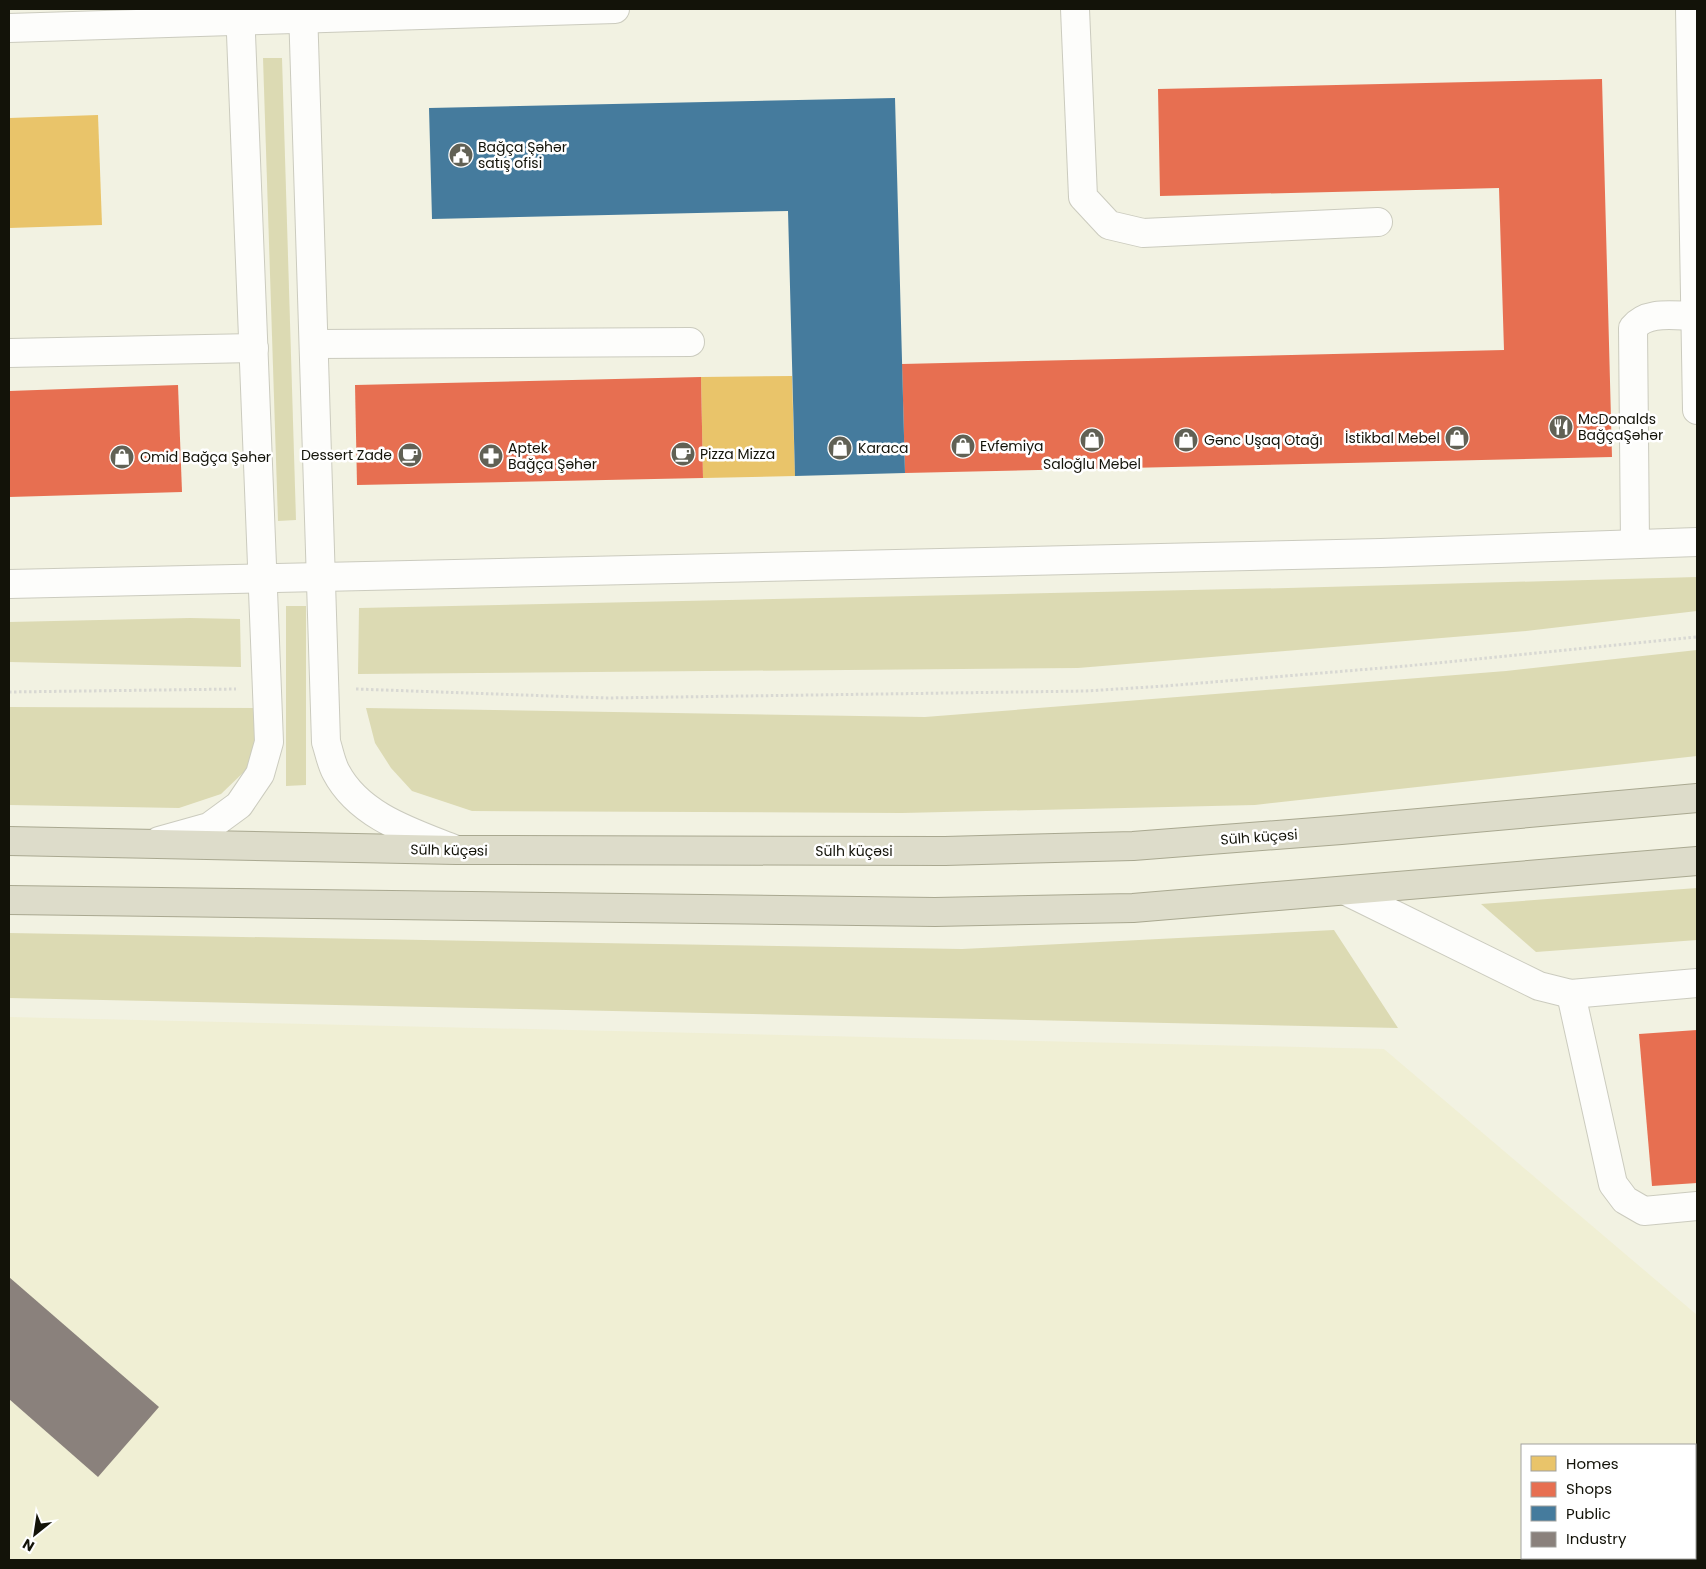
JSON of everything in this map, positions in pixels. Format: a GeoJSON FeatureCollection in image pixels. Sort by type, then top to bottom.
{"type":"FeatureCollection","features":[{"type":"Feature","properties":{"kind":"highway","name":"Sülh küçəsi"},"geometry":{"type":"LineString","coordinates":[[9,841],[456,850],[944,851],[1133,846],[1341,830],[1697,798]]}},
{"type":"Feature","properties":{"kind":"highway"},"geometry":{"type":"LineString","coordinates":[[9,900],[936,912],[1133,908],[1697,862]]}},
{"type":"Feature","properties":{"kind":"lane"},"geometry":{"type":"LineString","coordinates":[[12,21],[615,9]]}},
{"type":"Feature","properties":{"kind":"lane"},"geometry":{"type":"LineString","coordinates":[[1075,9],[1083,197],[1109,225],[1143,233],[1378,222]]}},
{"type":"Feature","properties":{"kind":"lane"},"geometry":{"type":"LineString","coordinates":[[1690,9],[1697,410]]}},
{"type":"Feature","properties":{"kind":"lane"},"geometry":{"type":"LineString","coordinates":[[303,14],[315,344],[326,742],[336,772],[357,800],[393,824],[456,850]]}},
{"type":"Feature","properties":{"kind":"lane"},"geometry":{"type":"LineString","coordinates":[[146,844],[209,827],[239,805],[260,774],[269,742],[241,15]]}},
{"type":"Feature","properties":{"kind":"lane"},"geometry":{"type":"LineString","coordinates":[[1635,544],[1633,328],[1643,319],[1651,316],[1696,316]]}},
{"type":"Feature","properties":{"kind":"lane"},"geometry":{"type":"LineString","coordinates":[[315,344],[690,342]]}},
{"type":"Feature","properties":{"kind":"lane"},"geometry":{"type":"LineString","coordinates":[[9,353],[254,348]]}},
{"type":"Feature","properties":{"kind":"lane"},"geometry":{"type":"LineString","coordinates":[[9,584],[1371,553],[1697,542]]}},
{"type":"Feature","properties":{"kind":"lane"},"geometry":{"type":"LineString","coordinates":[[1346,891],[1539,986],[1571,994],[1697,983]]}},
{"type":"Feature","properties":{"kind":"lane"},"geometry":{"type":"LineString","coordinates":[[1571,994],[1613,1184],[1625,1200],[1644,1211],[1697,1206]]}},
{"type":"Feature","properties":{"kind":"path"},"geometry":{"type":"LineString","coordinates":[[353,689],[606,698],[1086,691],[1406,666],[1697,637]]}},
{"type":"Feature","properties":{"kind":"path"},"geometry":{"type":"LineString","coordinates":[[9,692],[242,689]]}},
{"type":"Feature","properties":{"kind":"shaded area"},"geometry":{"type":"Polygon","coordinates":[[[263,58],[282,58],[296,520],[278,521],[263,58]]]}},
{"type":"Feature","properties":{"kind":"shaded area"},"geometry":{"type":"Polygon","coordinates":[[[1697,577],[1697,611],[1526,631],[1078,668],[358,674],[359,608],[1288,588],[1697,577]]]}},
{"type":"Feature","properties":{"kind":"shaded area"},"geometry":{"type":"Polygon","coordinates":[[[286,606],[306,606],[306,785],[286,786],[286,606]]]}},
{"type":"Feature","properties":{"kind":"shaded area"},"geometry":{"type":"Polygon","coordinates":[[[190,618],[240,619],[241,667],[9,662],[9,622],[190,618]]]}},
{"type":"Feature","properties":{"kind":"shaded area"},"geometry":{"type":"Polygon","coordinates":[[[1697,650],[1697,756],[1255,805],[902,813],[472,811],[412,791],[391,768],[375,743],[366,708],[925,717],[1506,671],[1697,650]]]}},
{"type":"Feature","properties":{"kind":"shaded area"},"geometry":{"type":"Polygon","coordinates":[[[9,707],[254,708],[259,739],[246,770],[221,794],[179,808],[9,805],[9,707]]]}},
{"type":"Feature","properties":{"kind":"shaded area"},"geometry":{"type":"Polygon","coordinates":[[[1697,888],[1697,940],[1536,952],[1481,904],[1697,888]]]}},
{"type":"Feature","properties":{"kind":"shaded area"},"geometry":{"type":"Polygon","coordinates":[[[1334,930],[1398,1028],[9,998],[9,933],[962,949],[1334,930]]]}},
{"type":"Feature","properties":{"kind":"shaded area"},"geometry":{"type":"Polygon","coordinates":[[[9,1017],[1384,1049],[1697,1315],[1697,1560],[9,1560],[9,1017]]]}},
{"type":"Feature","properties":{"kind":"building: Homes"},"geometry":{"type":"Polygon","coordinates":[[[98,115],[102,225],[9,228],[9,118],[98,115]]]}},
{"type":"Feature","properties":{"kind":"building: Homes"},"geometry":{"type":"Polygon","coordinates":[[[792,376],[795,476],[703,478],[701,377],[792,376]]]}},
{"type":"Feature","properties":{"kind":"building: Shops"},"geometry":{"type":"Polygon","coordinates":[[[1602,79],[1612,457],[905,473],[902,364],[1504,350],[1499,188],[1160,196],[1158,89],[1602,79]]]}},
{"type":"Feature","properties":{"kind":"building: Shops"},"geometry":{"type":"Polygon","coordinates":[[[701,377],[703,478],[357,485],[355,385],[701,377]]]}},
{"type":"Feature","properties":{"kind":"building: Shops"},"geometry":{"type":"Polygon","coordinates":[[[178,385],[182,492],[9,497],[9,391],[178,385]]]}},
{"type":"Feature","properties":{"kind":"building: Shops"},"geometry":{"type":"Polygon","coordinates":[[[1697,1030],[1697,1183],[1652,1186],[1639,1034],[1697,1030]]]}},
{"type":"Feature","properties":{"kind":"building: Public"},"geometry":{"type":"Polygon","coordinates":[[[895,98],[905,473],[795,476],[788,211],[432,219],[429,108],[895,98]]]}},
{"type":"Feature","properties":{"kind":"building: Industry"},"geometry":{"type":"Polygon","coordinates":[[[9,1277],[159,1407],[98,1477],[9,1399],[9,1277]]]}},
{"type":"Feature","properties":{"kind":"place","name":"Bağça Şəhər satış ofisi"},"geometry":{"type":"Point","coordinates":[461,155]}},
{"type":"Feature","properties":{"kind":"place","name":"McDonalds BağçaŞəhər"},"geometry":{"type":"Point","coordinates":[1561,427]}},
{"type":"Feature","properties":{"kind":"place","name":"İstikbal Mebel"},"geometry":{"type":"Point","coordinates":[1457,438]}},
{"type":"Feature","properties":{"kind":"place","name":"Saloğlu Mebel"},"geometry":{"type":"Point","coordinates":[1092,440]}},
{"type":"Feature","properties":{"kind":"place","name":"Gənc Uşaq Otağı"},"geometry":{"type":"Point","coordinates":[1186,440]}},
{"type":"Feature","properties":{"kind":"place","name":"Evfemiya"},"geometry":{"type":"Point","coordinates":[963,446]}},
{"type":"Feature","properties":{"kind":"place","name":"Karaca"},"geometry":{"type":"Point","coordinates":[840,448]}},
{"type":"Feature","properties":{"kind":"place","name":"Pizza Mizza"},"geometry":{"type":"Point","coordinates":[683,454]}},
{"type":"Feature","properties":{"kind":"place","name":"Dessert Zade"},"geometry":{"type":"Point","coordinates":[410,455]}},
{"type":"Feature","properties":{"kind":"place","name":"Aptek Bağça Şəhər"},"geometry":{"type":"Point","coordinates":[491,456]}},
{"type":"Feature","properties":{"kind":"place","name":"Omid Bağça Şəhər"},"geometry":{"type":"Point","coordinates":[122,457]}}]}
